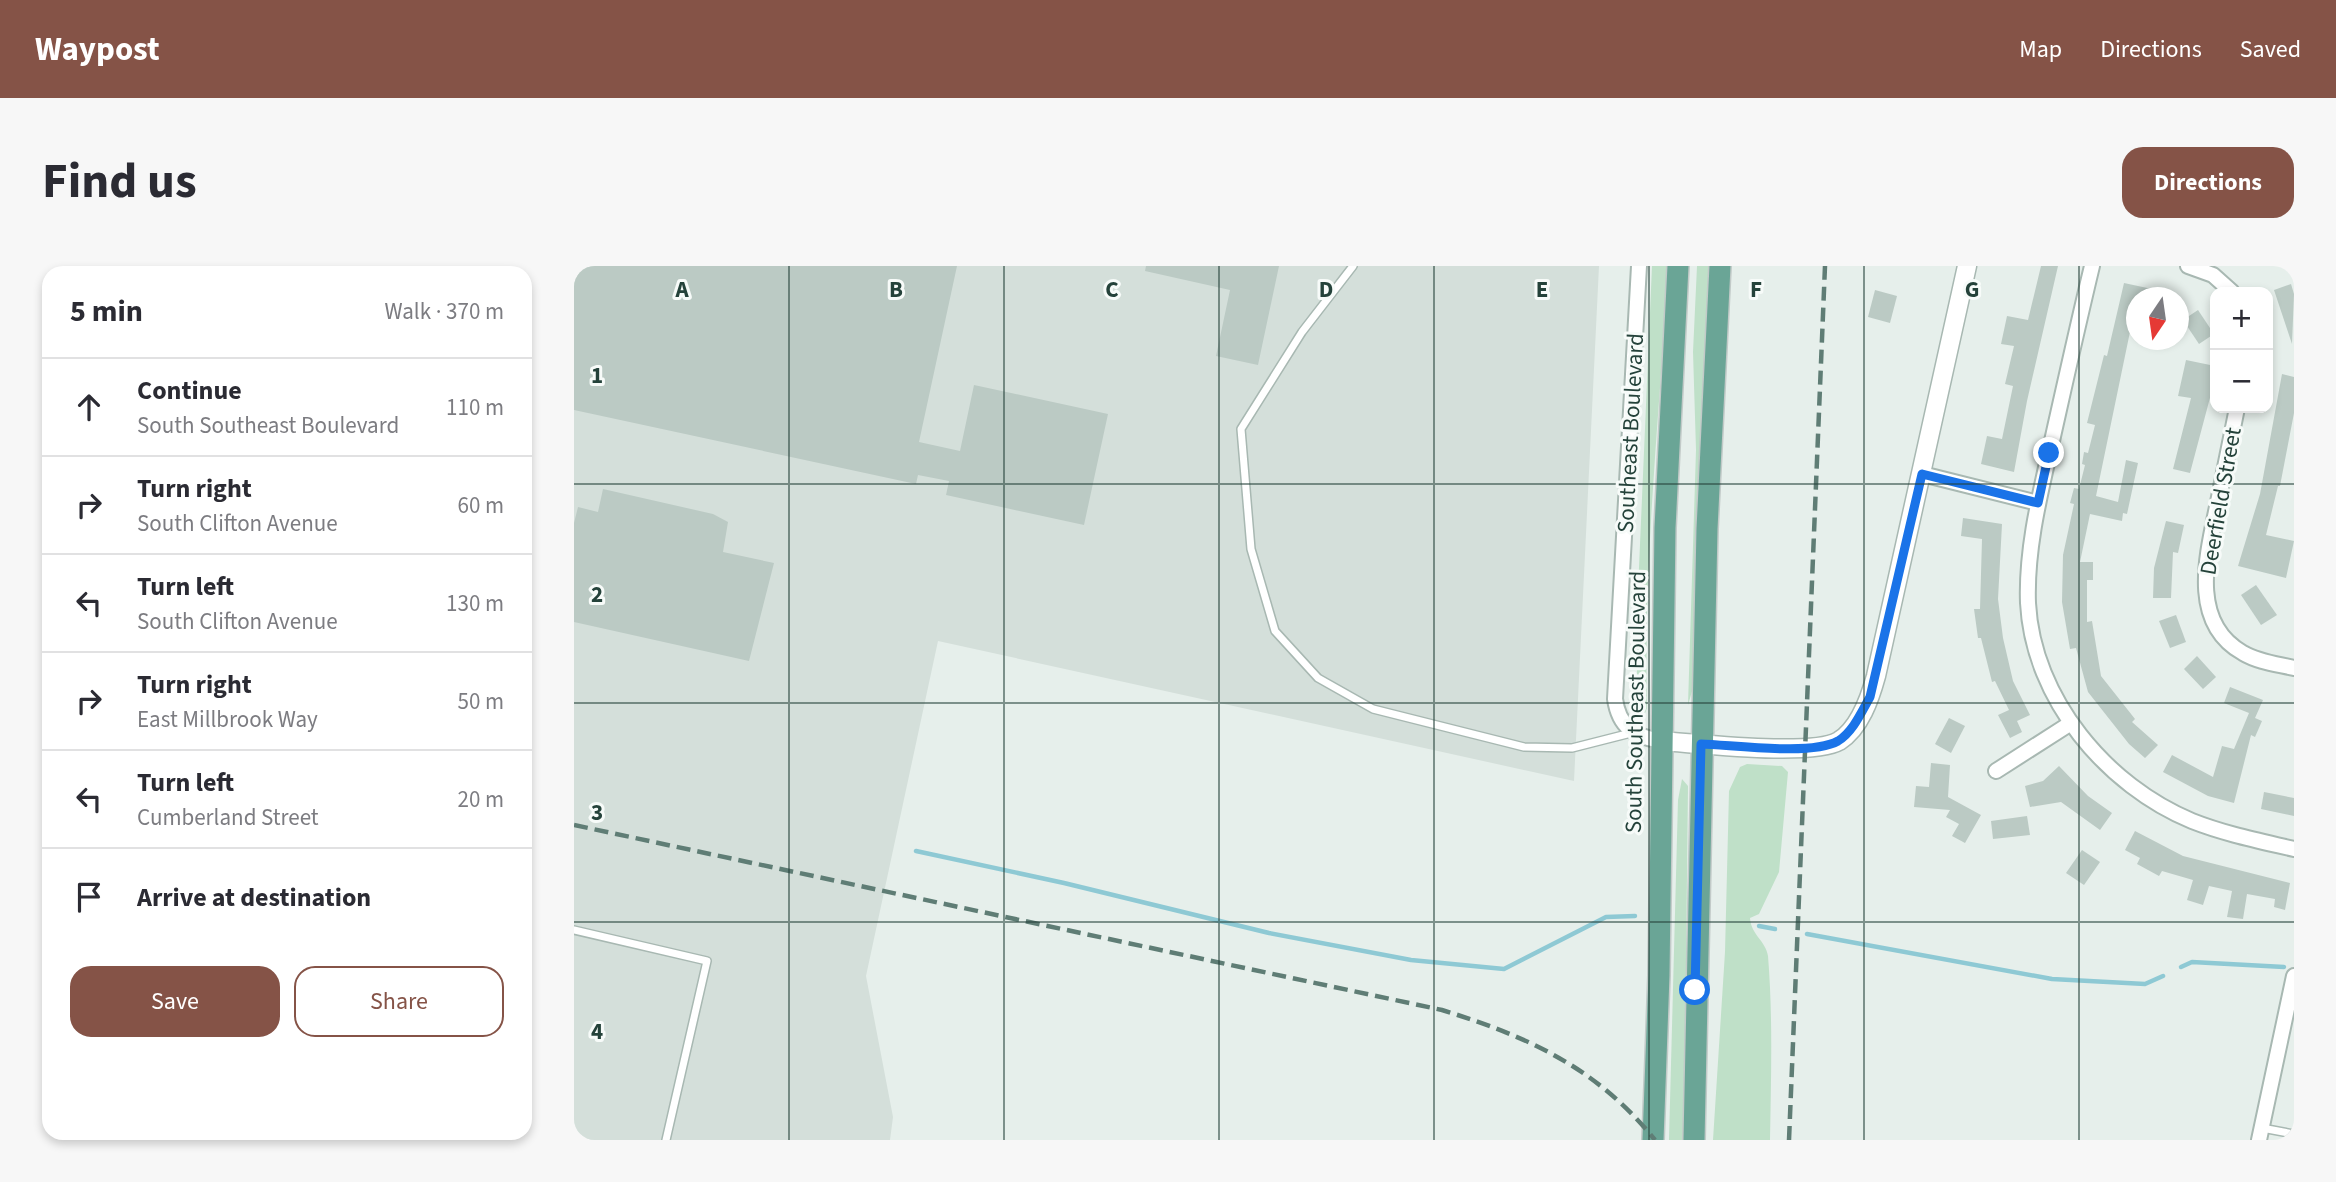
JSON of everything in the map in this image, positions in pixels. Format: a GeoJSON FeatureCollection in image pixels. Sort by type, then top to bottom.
{"type":"FeatureCollection","features":[{"type":"Feature","properties":{"kind":"main road","name":"South Southeast Boulevard"},"geometry":{"type":"LineString","coordinates":[[1653,1140],[1659,975],[1660,741],[1665,528],[1678,266]]}},
{"type":"Feature","properties":{"kind":"main road"},"geometry":{"type":"LineString","coordinates":[[1694,1140],[1701,744],[1720,266]]}},
{"type":"Feature","properties":{"kind":"street","name":"Southeast Boulevard"},"geometry":{"type":"LineString","coordinates":[[1631,733],[1617,713],[1615,699],[1639,266]]}},
{"type":"Feature","properties":{"kind":"street"},"geometry":{"type":"LineString","coordinates":[[1631,733],[1660,741],[1804,749],[1839,741],[1850,729],[1870,697],[1968,266]]}},
{"type":"Feature","properties":{"kind":"street"},"geometry":{"type":"LineString","coordinates":[[2092,266],[2038,503],[2031,550],[2030,617],[2045,673],[2071,723],[2102,760],[2126,782],[2169,810],[2215,829],[2294,849]]}},
{"type":"Feature","properties":{"kind":"street"},"geometry":{"type":"LineString","coordinates":[[2188,266],[2213,275],[2226,287]]}},
{"type":"Feature","properties":{"kind":"street","name":"Deerfield Street"},"geometry":{"type":"LineString","coordinates":[[2236,413],[2207,552],[2204,585],[2209,612],[2227,641],[2242,653],[2294,668]]}},
{"type":"Feature","properties":{"kind":"street"},"geometry":{"type":"LineString","coordinates":[[1922,474],[2038,503]]}},
{"type":"Feature","properties":{"kind":"street"},"geometry":{"type":"LineString","coordinates":[[1996,771],[2071,723]]}},
{"type":"Feature","properties":{"kind":"street"},"geometry":{"type":"LineString","coordinates":[[2260,1134],[2288,1038],[2294,976]]}},
{"type":"Feature","properties":{"kind":"lane"},"geometry":{"type":"LineString","coordinates":[[1353,266],[1303,332],[1241,429],[1251,549],[1275,631],[1318,678],[1373,709],[1524,747],[1573,748],[1631,733]]}},
{"type":"Feature","properties":{"kind":"lane"},"geometry":{"type":"LineString","coordinates":[[574,930],[707,961],[666,1140]]}},
{"type":"Feature","properties":{"kind":"lane"},"geometry":{"type":"LineString","coordinates":[[2260,1134],[2294,1134]]}},
{"type":"Feature","properties":{"kind":"shaded area"},"geometry":{"type":"Polygon","coordinates":[[[574,266],[1599,266],[1574,781],[938,641],[866,976],[893,1117],[890,1140],[574,1140],[574,266]]]}},
{"type":"Feature","properties":{"kind":"green space"},"geometry":{"type":"Polygon","coordinates":[[[1652,266],[1668,266],[1647,597],[1645,713],[1637,704],[1637,614],[1652,266]]]}},
{"type":"Feature","properties":{"kind":"green space"},"geometry":{"type":"Polygon","coordinates":[[[1697,266],[1711,266],[1695,681],[1688,705],[1696,450],[1693,352],[1697,266]]]}},
{"type":"Feature","properties":{"kind":"green space"},"geometry":{"type":"Polygon","coordinates":[[[1747,764],[1782,766],[1788,772],[1779,872],[1759,914],[1750,918],[1768,956],[1771,1025],[1770,1140],[1713,1140],[1725,952],[1729,791],[1740,767],[1747,764]]]}},
{"type":"Feature","properties":{"kind":"green space"},"geometry":{"type":"Polygon","coordinates":[[[1682,779],[1688,786],[1684,1140],[1669,1140],[1678,800],[1682,779]]]}},
{"type":"Feature","properties":{"kind":"building"},"geometry":{"type":"Polygon","coordinates":[[[574,266],[957,266],[919,442],[960,451],[974,385],[1108,414],[1084,525],[946,495],[949,481],[918,475],[916,484],[574,410],[574,266]]]}},
{"type":"Feature","properties":{"kind":"building"},"geometry":{"type":"Polygon","coordinates":[[[1146,266],[1279,266],[1258,365],[1216,356],[1230,290],[1145,271],[1146,266]]]}},
{"type":"Feature","properties":{"kind":"building"},"geometry":{"type":"Polygon","coordinates":[[[2041,266],[2058,266],[2027,401],[2014,472],[1981,464],[1987,436],[2002,439],[2013,386],[2005,384],[2014,346],[2001,344],[2007,316],[2028,320],[2041,266]]]}},
{"type":"Feature","properties":{"kind":"building"},"geometry":{"type":"Polygon","coordinates":[[[2124,283],[2143,287],[2126,287],[2126,350],[2096,496],[2118,502],[2126,460],[2138,463],[2127,514],[2123,513],[2122,521],[2090,514],[2080,562],[2093,562],[2093,580],[2087,580],[2087,622],[2092,621],[2101,676],[2135,719],[2132,722],[2158,745],[2145,758],[2129,744],[2088,692],[2076,648],[2070,649],[2062,602],[2063,555],[2074,504],[2070,503],[2074,488],[2079,489],[2085,465],[2082,464],[2084,452],[2088,453],[2095,425],[2087,423],[2104,355],[2107,356],[2124,283]]]}},
{"type":"Feature","properties":{"kind":"building"},"geometry":{"type":"Polygon","coordinates":[[[2291,284],[2294,294],[2292,344],[2274,290],[2291,284]]]}},
{"type":"Feature","properties":{"kind":"building"},"geometry":{"type":"Polygon","coordinates":[[[1875,290],[1897,296],[1890,323],[1868,317],[1875,290]]]}},
{"type":"Feature","properties":{"kind":"building"},"geometry":{"type":"Polygon","coordinates":[[[2198,310],[2210,328],[2210,337],[2199,344],[2189,329],[2189,316],[2198,310]]]}},
{"type":"Feature","properties":{"kind":"building"},"geometry":{"type":"Polygon","coordinates":[[[2186,360],[2210,365],[2210,398],[2190,473],[2173,469],[2191,398],[2178,396],[2186,360]]]}},
{"type":"Feature","properties":{"kind":"building"},"geometry":{"type":"Polygon","coordinates":[[[2282,374],[2294,377],[2294,413],[2280,486],[2266,535],[2294,541],[2286,578],[2238,566],[2260,494],[2282,374]]]}},
{"type":"Feature","properties":{"kind":"building"},"geometry":{"type":"Polygon","coordinates":[[[603,489],[713,514],[728,522],[723,552],[774,563],[749,661],[574,622],[574,523],[578,507],[598,512],[603,489]]]}},
{"type":"Feature","properties":{"kind":"building"},"geometry":{"type":"Polygon","coordinates":[[[1963,518],[2002,524],[1998,599],[2003,638],[2013,681],[2030,715],[2017,721],[2022,732],[2010,738],[1998,715],[2009,710],[1995,681],[1992,682],[1981,638],[1978,638],[1974,609],[1980,609],[1982,539],[1961,536],[1963,518]]]}},
{"type":"Feature","properties":{"kind":"building"},"geometry":{"type":"Polygon","coordinates":[[[2166,521],[2184,525],[2178,553],[2173,552],[2171,598],[2153,598],[2154,568],[2166,521]]]}},
{"type":"Feature","properties":{"kind":"building"},"geometry":{"type":"Polygon","coordinates":[[[2256,585],[2277,615],[2261,625],[2241,595],[2256,585]]]}},
{"type":"Feature","properties":{"kind":"building"},"geometry":{"type":"Polygon","coordinates":[[[2176,615],[2186,642],[2170,648],[2159,621],[2176,615]]]}},
{"type":"Feature","properties":{"kind":"building"},"geometry":{"type":"Polygon","coordinates":[[[2197,656],[2216,677],[2203,689],[2184,669],[2197,656]]]}},
{"type":"Feature","properties":{"kind":"building"},"geometry":{"type":"Polygon","coordinates":[[[2230,687],[2263,700],[2255,718],[2262,721],[2255,737],[2251,735],[2234,803],[2208,796],[2163,772],[2172,755],[2213,777],[2222,746],[2234,749],[2249,713],[2224,703],[2230,687]]]}},
{"type":"Feature","properties":{"kind":"building"},"geometry":{"type":"Polygon","coordinates":[[[1949,718],[1965,726],[1951,753],[1935,744],[1949,718]]]}},
{"type":"Feature","properties":{"kind":"building"},"geometry":{"type":"Polygon","coordinates":[[[1931,763],[1950,765],[1948,797],[1981,815],[1965,843],[1952,836],[1959,824],[1946,817],[1950,810],[1914,807],[1916,786],[1929,787],[1931,763]]]}},
{"type":"Feature","properties":{"kind":"building"},"geometry":{"type":"Polygon","coordinates":[[[2059,766],[2088,796],[2112,813],[2100,830],[2061,802],[2030,807],[2025,786],[2043,781],[2059,766]]]}},
{"type":"Feature","properties":{"kind":"building"},"geometry":{"type":"Polygon","coordinates":[[[2264,792],[2294,798],[2294,816],[2261,809],[2264,792]]]}},
{"type":"Feature","properties":{"kind":"building"},"geometry":{"type":"Polygon","coordinates":[[[2027,816],[2030,835],[1993,839],[1991,821],[2027,816]]]}},
{"type":"Feature","properties":{"kind":"building"},"geometry":{"type":"Polygon","coordinates":[[[2135,831],[2183,856],[2290,883],[2285,910],[2274,907],[2275,899],[2247,894],[2243,919],[2227,917],[2232,891],[2209,886],[2203,905],[2187,900],[2193,880],[2162,871],[2159,876],[2137,864],[2140,858],[2125,850],[2135,831]]]}},
{"type":"Feature","properties":{"kind":"building"},"geometry":{"type":"Polygon","coordinates":[[[2082,850],[2100,862],[2084,885],[2066,873],[2082,850]]]}},
{"type":"Feature","properties":{"kind":"waterway"},"geometry":{"type":"LineString","coordinates":[[916,851],[1064,883],[1269,933],[1411,960],[1504,969],[1606,917],[1635,916]]}},
{"type":"Feature","properties":{"kind":"waterway"},"geometry":{"type":"LineString","coordinates":[[1759,926],[1775,929]]}},
{"type":"Feature","properties":{"kind":"waterway"},"geometry":{"type":"LineString","coordinates":[[1807,934],[2052,979],[2145,984],[2163,976]]}},
{"type":"Feature","properties":{"kind":"waterway"},"geometry":{"type":"LineString","coordinates":[[2181,967],[2192,962],[2284,967]]}},
{"type":"Feature","properties":{"kind":"railway"},"geometry":{"type":"LineString","coordinates":[[1789,1140],[1825,266]]}},
{"type":"Feature","properties":{"kind":"railway"},"geometry":{"type":"LineString","coordinates":[[574,825],[1442,1010],[1504,1032],[1559,1058],[1609,1093],[1655,1140]]}},
{"type":"Feature","properties":{"kind":"route"},"geometry":{"type":"LineString","coordinates":[[1695,990],[1701,744],[1804,749],[1839,741],[1859,717],[1870,697],[1922,474],[2038,503],[2049,453]]}}]}
